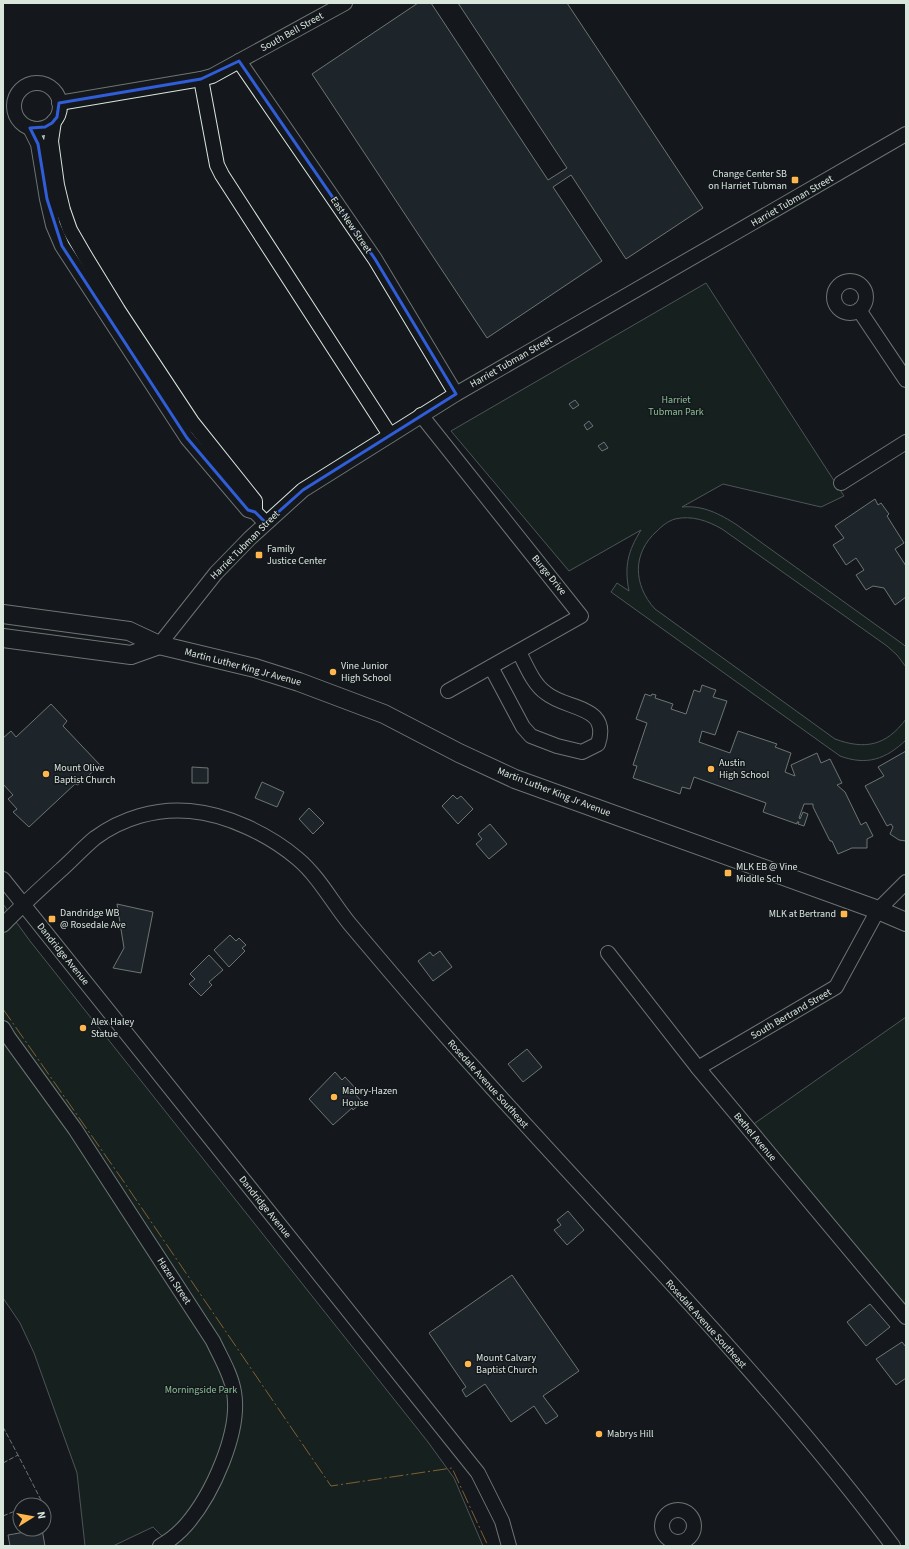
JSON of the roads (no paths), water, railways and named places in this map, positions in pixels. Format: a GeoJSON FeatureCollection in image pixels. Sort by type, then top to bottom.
{"type":"FeatureCollection","features":[{"type":"Feature","properties":{"kind":"main road","name":"Martin Luther King Jr Avenue"},"geometry":{"type":"LineString","coordinates":[[3,614],[129,631],[158,645],[255,668],[335,695],[384,714],[459,753],[515,779],[878,910],[906,922]]}},
{"type":"Feature","properties":{"kind":"main road"},"geometry":{"type":"LineString","coordinates":[[3,638],[131,655],[158,645]]}},
{"type":"Feature","properties":{"kind":"street","name":"South Bell Street"},"geometry":{"type":"LineString","coordinates":[[59,103],[212,76],[345,3]]}},
{"type":"Feature","properties":{"kind":"street","name":"East New Street"},"geometry":{"type":"LineString","coordinates":[[239,61],[375,260],[456,394]]}},
{"type":"Feature","properties":{"kind":"street"},"geometry":{"type":"LineString","coordinates":[[201,79],[217,165],[222,175],[390,435]]}},
{"type":"Feature","properties":{"kind":"street"},"geometry":{"type":"LineString","coordinates":[[54,121],[45,128],[38,129],[30,128],[23,124],[14,111],[14,104],[20,91],[26,86],[40,83],[52,89],[57,95],[59,110],[54,121],[51,141],[57,185],[70,230],[118,310],[192,422],[255,501],[255,512]]}},
{"type":"Feature","properties":{"kind":"street"},"geometry":{"type":"LineString","coordinates":[[30,128],[38,144],[53,225],[62,246],[187,438],[248,510],[255,512],[266,524]]}},
{"type":"Feature","properties":{"kind":"street","name":"Harriet Tubman Street"},"geometry":{"type":"LineString","coordinates":[[158,645],[216,574],[266,524],[303,490],[456,394],[906,134]]}},
{"type":"Feature","properties":{"kind":"street"},"geometry":{"type":"LineString","coordinates":[[859,310],[906,380]]}},
{"type":"Feature","properties":{"kind":"street","name":"Burge Drive"},"geometry":{"type":"LineString","coordinates":[[421,415],[581,616],[448,691]]}},
{"type":"Feature","properties":{"kind":"street"},"geometry":{"type":"LineString","coordinates":[[841,483],[906,442]]}},
{"type":"Feature","properties":{"kind":"street"},"geometry":{"type":"LineString","coordinates":[[491,667],[523,727],[530,736],[557,746],[582,752],[598,744],[601,732],[598,722],[592,714],[546,694],[538,685],[519,652]]}},
{"type":"Feature","properties":{"kind":"street","name":"Rosedale Avenue Southeast"},"geometry":{"type":"LineString","coordinates":[[23,904],[97,837],[125,821],[138,816],[160,811],[191,811],[214,815],[252,828],[277,842],[300,861],[317,879],[344,916],[425,1013],[516,1116],[705,1322],[810,1440],[892,1546]]}},
{"type":"Feature","properties":{"kind":"street","name":"Dandridge Avenue"},"geometry":{"type":"LineString","coordinates":[[3,879],[478,1473],[502,1521],[509,1546]]}},
{"type":"Feature","properties":{"kind":"street","name":"South Bertrand Street"},"geometry":{"type":"LineString","coordinates":[[698,1068],[836,987],[878,910],[906,882]]}},
{"type":"Feature","properties":{"kind":"street"},"geometry":{"type":"LineString","coordinates":[[3,924],[23,904]]}},
{"type":"Feature","properties":{"kind":"street","name":"Bethel Avenue"},"geometry":{"type":"LineString","coordinates":[[608,953],[698,1068],[906,1317]]}},
{"type":"Feature","properties":{"kind":"street","name":"Hazen Street"},"geometry":{"type":"LineString","coordinates":[[3,1028],[75,1129],[213,1341],[227,1369],[234,1392],[234,1424],[223,1459],[211,1489],[186,1526],[160,1546]]}},
{"type":"Feature","properties":{"kind":"place","name":"Change Center SB on Harriet Tubman"},"geometry":{"type":"Point","coordinates":[795,180]}},
{"type":"Feature","properties":{"kind":"place","name":"Family Justice Center"},"geometry":{"type":"Point","coordinates":[259,555]}},
{"type":"Feature","properties":{"kind":"place","name":"Vine Junior High School"},"geometry":{"type":"Point","coordinates":[333,672]}},
{"type":"Feature","properties":{"kind":"place","name":"Austin High School"},"geometry":{"type":"Point","coordinates":[711,769]}},
{"type":"Feature","properties":{"kind":"place","name":"Mount Olive Baptist Church"},"geometry":{"type":"Point","coordinates":[46,774]}},
{"type":"Feature","properties":{"kind":"place","name":"MLK EB @ Vine Middle Sch"},"geometry":{"type":"Point","coordinates":[728,873]}},
{"type":"Feature","properties":{"kind":"place","name":"MLK at Bertrand"},"geometry":{"type":"Point","coordinates":[844,914]}},
{"type":"Feature","properties":{"kind":"place","name":"Dandridge WB @ Rosedale Ave"},"geometry":{"type":"Point","coordinates":[52,919]}},
{"type":"Feature","properties":{"kind":"place","name":"Alex Haley Statue"},"geometry":{"type":"Point","coordinates":[83,1028]}},
{"type":"Feature","properties":{"kind":"place","name":"Mabry-Hazen House"},"geometry":{"type":"Point","coordinates":[334,1097]}},
{"type":"Feature","properties":{"kind":"place","name":"Mount Calvary Baptist Church"},"geometry":{"type":"Point","coordinates":[468,1364]}},
{"type":"Feature","properties":{"kind":"place","name":"Mabrys Hill"},"geometry":{"type":"Point","coordinates":[599,1434]}},
{"type":"Feature","properties":{"kind":"park label","name":"Harriet Tubman Park"},"geometry":{"type":"Point","coordinates":[676,406]}},
{"type":"Feature","properties":{"kind":"park label","name":"Morningside Park"},"geometry":{"type":"Point","coordinates":[201,1390]}}]}
